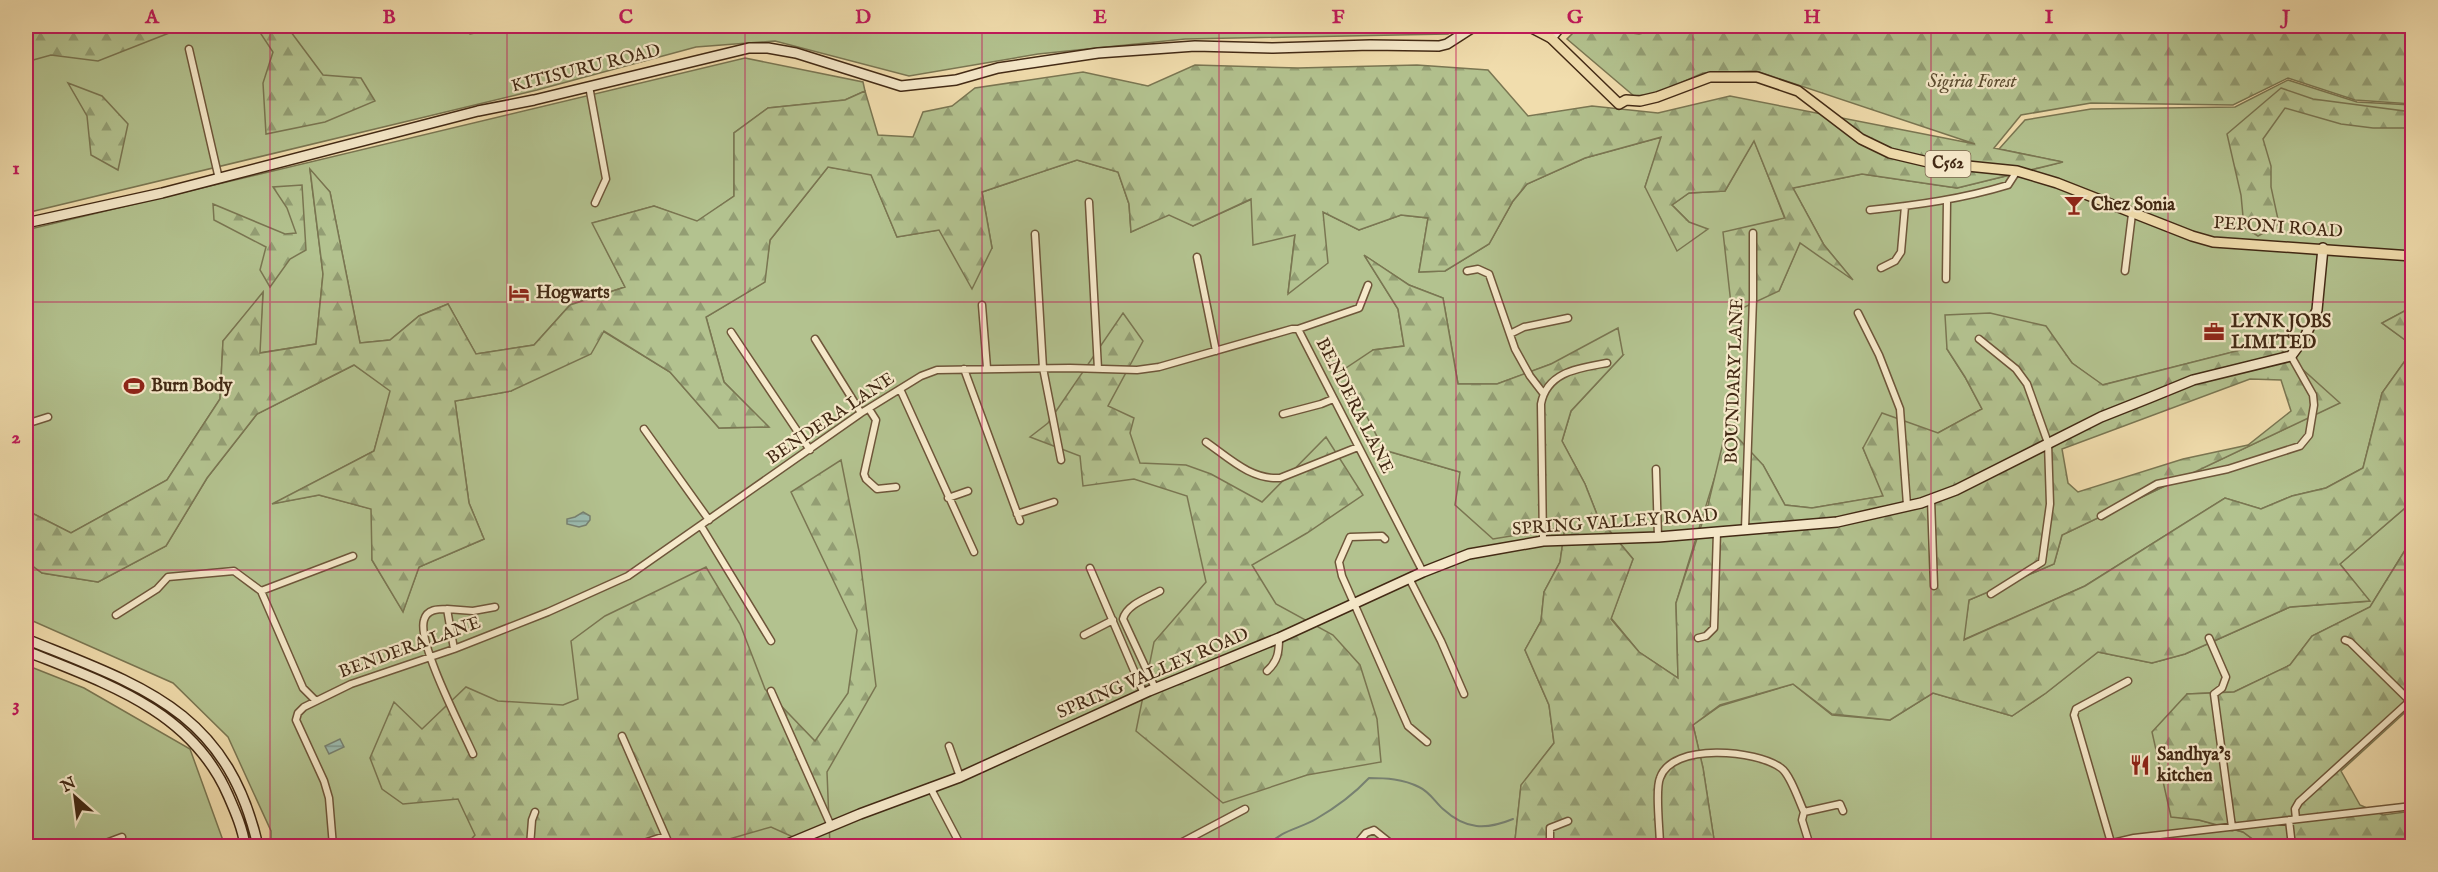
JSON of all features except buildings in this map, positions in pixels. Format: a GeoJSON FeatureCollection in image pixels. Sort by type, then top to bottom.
{"type":"FeatureCollection","features":[{"type":"Feature","properties":{"kind":"main road","name":"PEPONI ROAD"},"geometry":{"type":"LineString","coordinates":[[1528,26],[1551,38],[1619,104],[1626,100],[1640,101],[1657,97],[1710,77],[1757,77],[1798,91],[1861,139],[1890,153],[1928,162],[2017,171],[2058,183],[2133,214],[2212,242],[2412,256]]}},
{"type":"Feature","properties":{"kind":"street","name":"KITISURU ROAD"},"geometry":{"type":"LineString","coordinates":[[26,223],[78,213],[219,179],[236,172],[478,111],[749,48],[796,53],[901,86],[956,80],[998,68],[1098,53],[1184,46],[1273,48],[1370,45],[1439,46],[1476,26]]}},
{"type":"Feature","properties":{"kind":"street"},"geometry":{"type":"LineString","coordinates":[[1551,38],[1561,26]]}},
{"type":"Feature","properties":{"kind":"street"},"geometry":{"type":"LineString","coordinates":[[189,49],[219,179]]}},
{"type":"Feature","properties":{"kind":"street"},"geometry":{"type":"LineString","coordinates":[[589,86],[606,179],[596,204]]}},
{"type":"Feature","properties":{"kind":"street"},"geometry":{"type":"LineString","coordinates":[[1870,210],[1947,201],[2008,185],[2017,171]]}},
{"type":"Feature","properties":{"kind":"street"},"geometry":{"type":"LineString","coordinates":[[1946,279],[1947,201]]}},
{"type":"Feature","properties":{"kind":"street"},"geometry":{"type":"LineString","coordinates":[[1089,202],[1098,369]]}},
{"type":"Feature","properties":{"kind":"street"},"geometry":{"type":"LineString","coordinates":[[1881,268],[1894,261],[1901,252],[1905,206]]}},
{"type":"Feature","properties":{"kind":"street"},"geometry":{"type":"LineString","coordinates":[[2125,271],[2133,214]]}},
{"type":"Feature","properties":{"kind":"street","name":"BOUNDARY LANE"},"geometry":{"type":"LineString","coordinates":[[1745,529],[1753,233]]}},
{"type":"Feature","properties":{"kind":"street"},"geometry":{"type":"LineString","coordinates":[[1035,234],[1043,368],[1061,460]]}},
{"type":"Feature","properties":{"kind":"street"},"geometry":{"type":"LineString","coordinates":[[2101,516],[2157,484],[2228,469],[2300,446],[2309,435],[2314,405],[2313,394],[2291,356],[2305,337],[2317,309],[2323,248]]}},
{"type":"Feature","properties":{"kind":"street"},"geometry":{"type":"LineString","coordinates":[[1197,257],[1216,351]]}},
{"type":"Feature","properties":{"kind":"street"},"geometry":{"type":"LineString","coordinates":[[1467,271],[1478,269],[1489,274],[1510,334],[1530,376],[1543,393]]}},
{"type":"Feature","properties":{"kind":"street"},"geometry":{"type":"LineString","coordinates":[[1298,330],[1359,308],[1368,285]]}},
{"type":"Feature","properties":{"kind":"street"},"geometry":{"type":"LineString","coordinates":[[982,305],[987,368]]}},
{"type":"Feature","properties":{"kind":"street"},"geometry":{"type":"LineString","coordinates":[[1858,313],[1879,355],[1900,409],[1907,505]]}},
{"type":"Feature","properties":{"kind":"street"},"geometry":{"type":"LineString","coordinates":[[1510,334],[1524,327],[1568,318]]}},
{"type":"Feature","properties":{"kind":"street","name":"BENDERA LANE"},"geometry":{"type":"LineString","coordinates":[[333,846],[331,814],[326,790],[296,720],[298,713],[304,707],[315,700],[548,612],[628,576],[861,413],[921,376],[937,370],[1043,368],[1137,370],[1159,367],[1292,329],[1298,330],[1423,572]]}},
{"type":"Feature","properties":{"kind":"street"},"geometry":{"type":"LineString","coordinates":[[731,332],[810,450]]}},
{"type":"Feature","properties":{"kind":"street"},"geometry":{"type":"LineString","coordinates":[[815,339],[861,413]]}},
{"type":"Feature","properties":{"kind":"street"},"geometry":{"type":"LineString","coordinates":[[1979,339],[2016,369],[2027,384],[2048,443],[2050,504],[2042,562],[1991,594]]}},
{"type":"Feature","properties":{"kind":"street","name":"SPRING VALLEY ROAD"},"geometry":{"type":"LineString","coordinates":[[783,846],[798,844],[831,826],[960,777],[1155,688],[1279,638],[1353,603],[1410,580],[1423,572],[1469,554],[1543,541],[1658,537],[1837,522],[1931,499],[1956,490],[2101,417],[2193,380],[2291,356]]}},
{"type":"Feature","properties":{"kind":"street"},"geometry":{"type":"LineString","coordinates":[[1543,541],[1541,404],[1543,393],[1556,379],[1572,370],[1607,363]]}},
{"type":"Feature","properties":{"kind":"street"},"geometry":{"type":"LineString","coordinates":[[964,369],[1018,518],[1054,502]]}},
{"type":"Feature","properties":{"kind":"street"},"geometry":{"type":"LineString","coordinates":[[900,390],[974,552]]}},
{"type":"Feature","properties":{"kind":"street"},"geometry":{"type":"LineString","coordinates":[[1283,414],[1333,399]]}},
{"type":"Feature","properties":{"kind":"street"},"geometry":{"type":"LineString","coordinates":[[869,409],[876,420],[864,474],[877,489],[896,487]]}},
{"type":"Feature","properties":{"kind":"street"},"geometry":{"type":"LineString","coordinates":[[26,424],[48,417]]}},
{"type":"Feature","properties":{"kind":"street"},"geometry":{"type":"LineString","coordinates":[[644,429],[709,520]]}},
{"type":"Feature","properties":{"kind":"street"},"geometry":{"type":"LineString","coordinates":[[1206,442],[1245,470],[1266,479],[1280,477],[1358,447]]}},
{"type":"Feature","properties":{"kind":"street"},"geometry":{"type":"LineString","coordinates":[[1656,469],[1658,537]]}},
{"type":"Feature","properties":{"kind":"street"},"geometry":{"type":"LineString","coordinates":[[948,498],[968,490]]}},
{"type":"Feature","properties":{"kind":"street"},"geometry":{"type":"LineString","coordinates":[[1931,499],[1934,586]]}},
{"type":"Feature","properties":{"kind":"street"},"geometry":{"type":"LineString","coordinates":[[701,526],[771,641]]}},
{"type":"Feature","properties":{"kind":"street"},"geometry":{"type":"LineString","coordinates":[[1698,638],[1706,636],[1714,628],[1717,532]]}},
{"type":"Feature","properties":{"kind":"street"},"geometry":{"type":"LineString","coordinates":[[1385,539],[1382,536],[1350,537],[1339,562],[1353,603],[1408,726],[1427,742]]}},
{"type":"Feature","properties":{"kind":"street"},"geometry":{"type":"LineString","coordinates":[[261,591],[353,556]]}},
{"type":"Feature","properties":{"kind":"street"},"geometry":{"type":"LineString","coordinates":[[1090,568],[1144,694]]}},
{"type":"Feature","properties":{"kind":"street"},"geometry":{"type":"LineString","coordinates":[[116,615],[157,589],[168,577],[234,571],[261,591],[303,688],[315,700]]}},
{"type":"Feature","properties":{"kind":"street"},"geometry":{"type":"LineString","coordinates":[[1410,580],[1442,641],[1464,694]]}},
{"type":"Feature","properties":{"kind":"street"},"geometry":{"type":"LineString","coordinates":[[1155,688],[1123,619],[1130,608],[1160,591]]}},
{"type":"Feature","properties":{"kind":"street"},"geometry":{"type":"LineString","coordinates":[[473,754],[429,656],[423,628],[424,618],[429,612],[438,609],[473,611],[495,607]]}},
{"type":"Feature","properties":{"kind":"street"},"geometry":{"type":"LineString","coordinates":[[447,609],[454,649]]}},
{"type":"Feature","properties":{"kind":"street"},"geometry":{"type":"LineString","coordinates":[[1084,635],[1113,621]]}},
{"type":"Feature","properties":{"kind":"street"},"geometry":{"type":"LineString","coordinates":[[1267,671],[1274,664],[1278,655],[1279,638]]}},
{"type":"Feature","properties":{"kind":"street"},"geometry":{"type":"LineString","coordinates":[[2209,638],[2226,677],[2222,688],[2214,694],[2232,827]]}},
{"type":"Feature","properties":{"kind":"street"},"geometry":{"type":"LineString","coordinates":[[26,639],[143,688],[188,719],[204,736],[228,769],[249,813],[258,846]]}},
{"type":"Feature","properties":{"kind":"street"},"geometry":{"type":"LineString","coordinates":[[2292,846],[2292,820],[2299,802],[2411,700],[2345,639]]}},
{"type":"Feature","properties":{"kind":"street"},"geometry":{"type":"LineString","coordinates":[[26,651],[115,686],[155,709],[180,728],[198,747],[222,781],[245,846]]}},
{"type":"Feature","properties":{"kind":"street"},"geometry":{"type":"LineString","coordinates":[[2112,845],[2074,715],[2076,709],[2128,681]]}},
{"type":"Feature","properties":{"kind":"street"},"geometry":{"type":"LineString","coordinates":[[771,691],[831,826]]}},
{"type":"Feature","properties":{"kind":"street"},"geometry":{"type":"LineString","coordinates":[[622,736],[670,846]]}},
{"type":"Feature","properties":{"kind":"street"},"geometry":{"type":"LineString","coordinates":[[949,746],[960,777]]}},
{"type":"Feature","properties":{"kind":"street"},"geometry":{"type":"LineString","coordinates":[[1660,846],[1659,779],[1667,767],[1678,759],[1718,752],[1770,761],[1784,770],[1804,812],[1802,820],[1810,846]]}},
{"type":"Feature","properties":{"kind":"street"},"geometry":{"type":"LineString","coordinates":[[930,787],[961,846]]}},
{"type":"Feature","properties":{"kind":"street"},"geometry":{"type":"LineString","coordinates":[[1804,812],[1840,804],[1843,811]]}},
{"type":"Feature","properties":{"kind":"street"},"geometry":{"type":"LineString","coordinates":[[2100,846],[2112,845],[2133,838],[2412,806]]}},
{"type":"Feature","properties":{"kind":"street"},"geometry":{"type":"LineString","coordinates":[[1175,846],[1245,809]]}},
{"type":"Feature","properties":{"kind":"street"},"geometry":{"type":"LineString","coordinates":[[530,846],[535,812]]}},
{"type":"Feature","properties":{"kind":"street"},"geometry":{"type":"LineString","coordinates":[[1550,846],[1550,828],[1568,821]]}},
{"type":"Feature","properties":{"kind":"street"},"geometry":{"type":"LineString","coordinates":[[1355,846],[1366,833],[1374,830],[1394,846]]}},
{"type":"Feature","properties":{"kind":"street"},"geometry":{"type":"LineString","coordinates":[[635,846],[665,836]]}},
{"type":"Feature","properties":{"kind":"street"},"geometry":{"type":"LineString","coordinates":[[98,846],[122,837]]}},
{"type":"Feature","properties":{"kind":"green space"},"geometry":{"type":"Polygon","coordinates":[[[26,26],[1461,26],[1448,34],[1185,39],[1038,54],[909,76],[775,41],[696,47],[537,90],[26,213],[26,26]]]}},
{"type":"Feature","properties":{"kind":"green space"},"geometry":{"type":"Polygon","coordinates":[[[26,26],[187,26],[98,61],[51,55],[26,62],[26,26]]]}},
{"type":"Feature","properties":{"kind":"green space"},"geometry":{"type":"Polygon","coordinates":[[[460,26],[513,26],[470,34],[460,26]]]}},
{"type":"Feature","properties":{"kind":"green space","name":"Sigiria Forest"},"geometry":{"type":"Polygon","coordinates":[[[1580,26],[1639,34],[1675,26],[2412,26],[2412,104],[2355,100],[2288,78],[2233,105],[2091,103],[2021,115],[1994,148],[2063,162],[1957,188],[1862,174],[1793,188],[1824,245],[1853,280],[1800,243],[1779,291],[1732,313],[1723,232],[1785,218],[1754,141],[1725,191],[1689,193],[1672,205],[1689,222],[1708,229],[1677,251],[1645,187],[1661,137],[1585,158],[1527,184],[1513,201],[1489,244],[1445,271],[1419,272],[1428,218],[1401,215],[1359,230],[1323,212],[1328,263],[1288,294],[1295,235],[1253,245],[1251,199],[1193,226],[1169,215],[1131,232],[1129,204],[1118,172],[1077,160],[982,192],[992,248],[972,289],[939,230],[897,237],[871,175],[828,167],[770,240],[765,282],[706,317],[724,382],[769,427],[719,428],[670,372],[604,331],[591,354],[511,391],[455,401],[469,503],[484,539],[419,567],[403,612],[372,560],[371,509],[319,495],[272,504],[374,451],[390,391],[354,365],[257,414],[207,478],[166,546],[98,582],[42,573],[26,561],[26,510],[71,533],[167,480],[220,399],[223,341],[263,292],[260,353],[316,344],[323,274],[310,169],[330,192],[360,343],[390,340],[419,316],[448,304],[476,354],[534,345],[570,305],[625,287],[592,223],[654,206],[697,221],[734,196],[734,133],[768,108],[845,100],[865,91],[878,135],[913,137],[923,112],[952,106],[975,88],[1083,72],[1148,86],[1195,65],[1298,68],[1417,65],[1488,70],[1528,116],[1592,106],[1658,113],[1730,96],[1975,144],[1756,71],[1703,73],[1655,94],[1634,96],[1567,39],[1580,26]]]}},
{"type":"Feature","properties":{"kind":"green space"},"geometry":{"type":"Polygon","coordinates":[[[257,28],[291,32],[323,75],[361,78],[375,101],[325,122],[266,134],[263,83],[273,52],[257,28]]]}},
{"type":"Feature","properties":{"kind":"green space"},"geometry":{"type":"Polygon","coordinates":[[[745,58],[863,82],[865,91],[845,100],[768,108],[734,133],[734,196],[697,222],[654,206],[593,223],[625,287],[570,305],[534,345],[476,354],[448,304],[419,316],[390,340],[360,343],[330,192],[310,170],[323,274],[316,344],[259,353],[263,293],[223,341],[220,399],[167,480],[71,533],[26,510],[26,230],[745,58]]]}},
{"type":"Feature","properties":{"kind":"green space"},"geometry":{"type":"Polygon","coordinates":[[[2288,80],[2357,102],[2412,105],[2412,307],[2382,323],[2412,345],[2412,351],[2382,393],[2363,468],[2326,488],[2292,496],[2261,509],[2225,498],[2085,586],[1963,640],[1969,600],[2054,564],[2062,535],[2339,403],[2272,342],[2102,385],[2072,363],[2045,326],[1947,349],[1982,409],[1938,433],[1863,448],[1884,496],[1812,508],[1785,505],[1763,465],[1717,470],[1676,603],[1678,678],[1639,652],[1611,618],[1633,559],[1598,517],[1585,484],[1562,441],[1571,411],[1623,355],[1551,364],[1497,384],[1458,384],[1443,298],[1409,285],[1365,256],[1398,309],[1404,346],[1373,350],[1384,450],[1460,472],[1528,534],[1565,527],[1560,562],[1544,592],[1541,621],[1525,650],[1549,705],[1554,743],[1521,786],[1515,840],[1518,846],[271,846],[271,831],[228,737],[173,683],[26,618],[26,561],[42,573],[98,582],[166,546],[207,478],[257,414],[354,365],[391,390],[374,451],[275,503],[319,495],[372,509],[372,560],[403,611],[419,567],[484,539],[469,503],[455,401],[511,391],[603,331],[670,372],[719,428],[768,427],[724,382],[706,317],[764,282],[770,240],[828,167],[871,174],[897,237],[939,230],[992,248],[982,192],[1077,160],[1118,172],[1129,204],[1131,232],[1169,214],[1193,226],[1252,199],[1295,234],[1288,293],[1323,212],[1359,230],[1401,215],[1428,218],[1419,272],[1445,271],[1489,244],[1513,201],[1527,184],[1585,158],[1662,137],[1645,187],[1689,222],[1672,205],[1689,193],[1725,191],[1754,140],[1785,219],[1779,291],[1800,242],[1851,278],[1824,245],[1793,188],[1862,174],[1957,188],[2062,162],[1999,149],[2025,120],[2091,109],[2235,107],[2288,80]]]}},
{"type":"Feature","properties":{"kind":"green space"},"geometry":{"type":"Polygon","coordinates":[[[68,83],[102,96],[128,124],[118,170],[91,155],[87,116],[68,83]]]}},
{"type":"Feature","properties":{"kind":"green space"},"geometry":{"type":"Polygon","coordinates":[[[2281,88],[2313,99],[2412,112],[2412,125],[2410,128],[2373,128],[2341,124],[2285,108],[2263,139],[2271,166],[2271,187],[2279,224],[2258,236],[2244,227],[2241,195],[2227,134],[2281,88]]]}},
{"type":"Feature","properties":{"kind":"green space"},"geometry":{"type":"Polygon","coordinates":[[[302,185],[306,250],[290,259],[270,287],[260,270],[266,247],[214,220],[213,204],[285,234],[296,233],[287,208],[273,187],[302,185]]]}},
{"type":"Feature","properties":{"kind":"green space"},"geometry":{"type":"Polygon","coordinates":[[[1364,255],[1409,285],[1443,298],[1458,384],[1497,384],[1551,364],[1618,328],[1623,355],[1571,411],[1562,441],[1585,484],[1598,517],[1633,559],[1611,619],[1639,652],[1678,678],[1676,603],[1708,505],[1727,426],[1763,465],[1785,505],[1812,508],[1883,496],[1863,448],[1882,413],[1938,433],[1982,409],[1947,349],[1945,315],[1990,313],[2046,326],[2072,363],[2103,385],[2272,342],[2340,403],[2062,535],[2054,564],[1969,600],[1964,640],[2085,586],[2225,498],[2261,509],[2292,496],[2326,488],[2363,468],[2382,393],[2412,351],[2412,502],[2340,564],[2370,601],[2290,607],[2185,654],[2152,663],[2098,652],[2046,693],[2012,716],[1933,693],[1890,720],[1832,714],[1793,684],[1720,705],[1693,725],[1703,768],[1715,846],[1518,846],[1515,840],[1521,785],[1554,743],[1549,705],[1525,650],[1541,621],[1544,592],[1560,562],[1565,527],[1493,539],[1455,505],[1460,472],[1384,450],[1343,370],[1373,350],[1404,346],[1398,309],[1364,255]],[[2250,379],[2062,449],[2068,483],[2078,492],[2183,459],[2248,445],[2291,411],[2281,380],[2250,379]]]}},
{"type":"Feature","properties":{"kind":"green space"},"geometry":{"type":"Polygon","coordinates":[[[2412,307],[2412,345],[2382,323],[2412,307]]]}},
{"type":"Feature","properties":{"kind":"green space"},"geometry":{"type":"Polygon","coordinates":[[[1123,313],[1143,341],[1108,406],[1134,418],[1130,433],[1140,463],[1186,465],[1211,474],[1262,502],[1326,437],[1363,495],[1307,533],[1252,565],[1276,604],[1333,635],[1360,665],[1377,719],[1381,762],[1307,775],[1223,803],[1136,731],[1154,642],[1206,582],[1187,496],[1134,479],[1083,486],[1080,456],[1030,437],[1048,423],[1123,313]]]}},
{"type":"Feature","properties":{"kind":"green space"},"geometry":{"type":"Polygon","coordinates":[[[841,460],[859,551],[876,686],[827,772],[830,846],[813,846],[771,827],[705,846],[512,846],[507,843],[465,846],[475,835],[458,799],[403,804],[382,789],[370,758],[394,702],[422,729],[466,687],[498,701],[563,705],[578,699],[571,641],[605,616],[706,567],[740,624],[765,689],[815,741],[848,693],[857,630],[791,492],[841,460]]]}},
{"type":"Feature","properties":{"kind":"green space"},"geometry":{"type":"Polygon","coordinates":[[[2412,502],[2412,539],[2370,607],[2312,636],[2290,665],[2234,692],[2187,694],[2171,816],[2199,820],[2243,832],[2262,846],[1715,846],[1703,768],[1693,725],[1720,706],[1793,684],[1832,715],[1890,720],[1933,693],[2012,716],[2046,693],[2098,652],[2152,663],[2185,654],[2290,607],[2369,601],[2340,564],[2412,502]]]}},
{"type":"Feature","properties":{"kind":"green space"},"geometry":{"type":"Polygon","coordinates":[[[2412,539],[2412,706],[2341,771],[2360,805],[2383,815],[2412,811],[2412,846],[2262,846],[2243,832],[2199,820],[2171,817],[2152,732],[2187,694],[2234,692],[2290,665],[2312,636],[2370,607],[2412,539]]]}},
{"type":"Feature","properties":{"kind":"green space"},"geometry":{"type":"Polygon","coordinates":[[[26,665],[84,688],[190,749],[225,846],[26,846],[26,665]]]}},
{"type":"Feature","properties":{"kind":"shaded area"},"geometry":{"type":"Polygon","coordinates":[[[583,512],[590,516],[586,525],[579,527],[567,524],[567,519],[583,512]]]}},
{"type":"Feature","properties":{"kind":"shaded area"},"geometry":{"type":"Polygon","coordinates":[[[340,739],[344,747],[329,754],[325,746],[340,739]]]}},
{"type":"Feature","properties":{"kind":"waterway"},"geometry":{"type":"LineString","coordinates":[[1268,846],[1284,833],[1330,810],[1369,778],[1407,782],[1419,787],[1452,816],[1468,824],[1485,826],[1513,819]]}},
{"type":"Feature","properties":{"kind":"place","name":"Chez Sonia"},"geometry":{"type":"Point","coordinates":[2074,205]}},
{"type":"Feature","properties":{"kind":"place","name":"Hogwarts"},"geometry":{"type":"Point","coordinates":[519,293]}},
{"type":"Feature","properties":{"kind":"place","name":"LYNK JOBS LIMITED"},"geometry":{"type":"Point","coordinates":[2214,332]}},
{"type":"Feature","properties":{"kind":"place","name":"Burn Body"},"geometry":{"type":"Point","coordinates":[134,386]}},
{"type":"Feature","properties":{"kind":"place","name":"Sandhya’s kitchen"},"geometry":{"type":"Point","coordinates":[2140,765]}}]}
